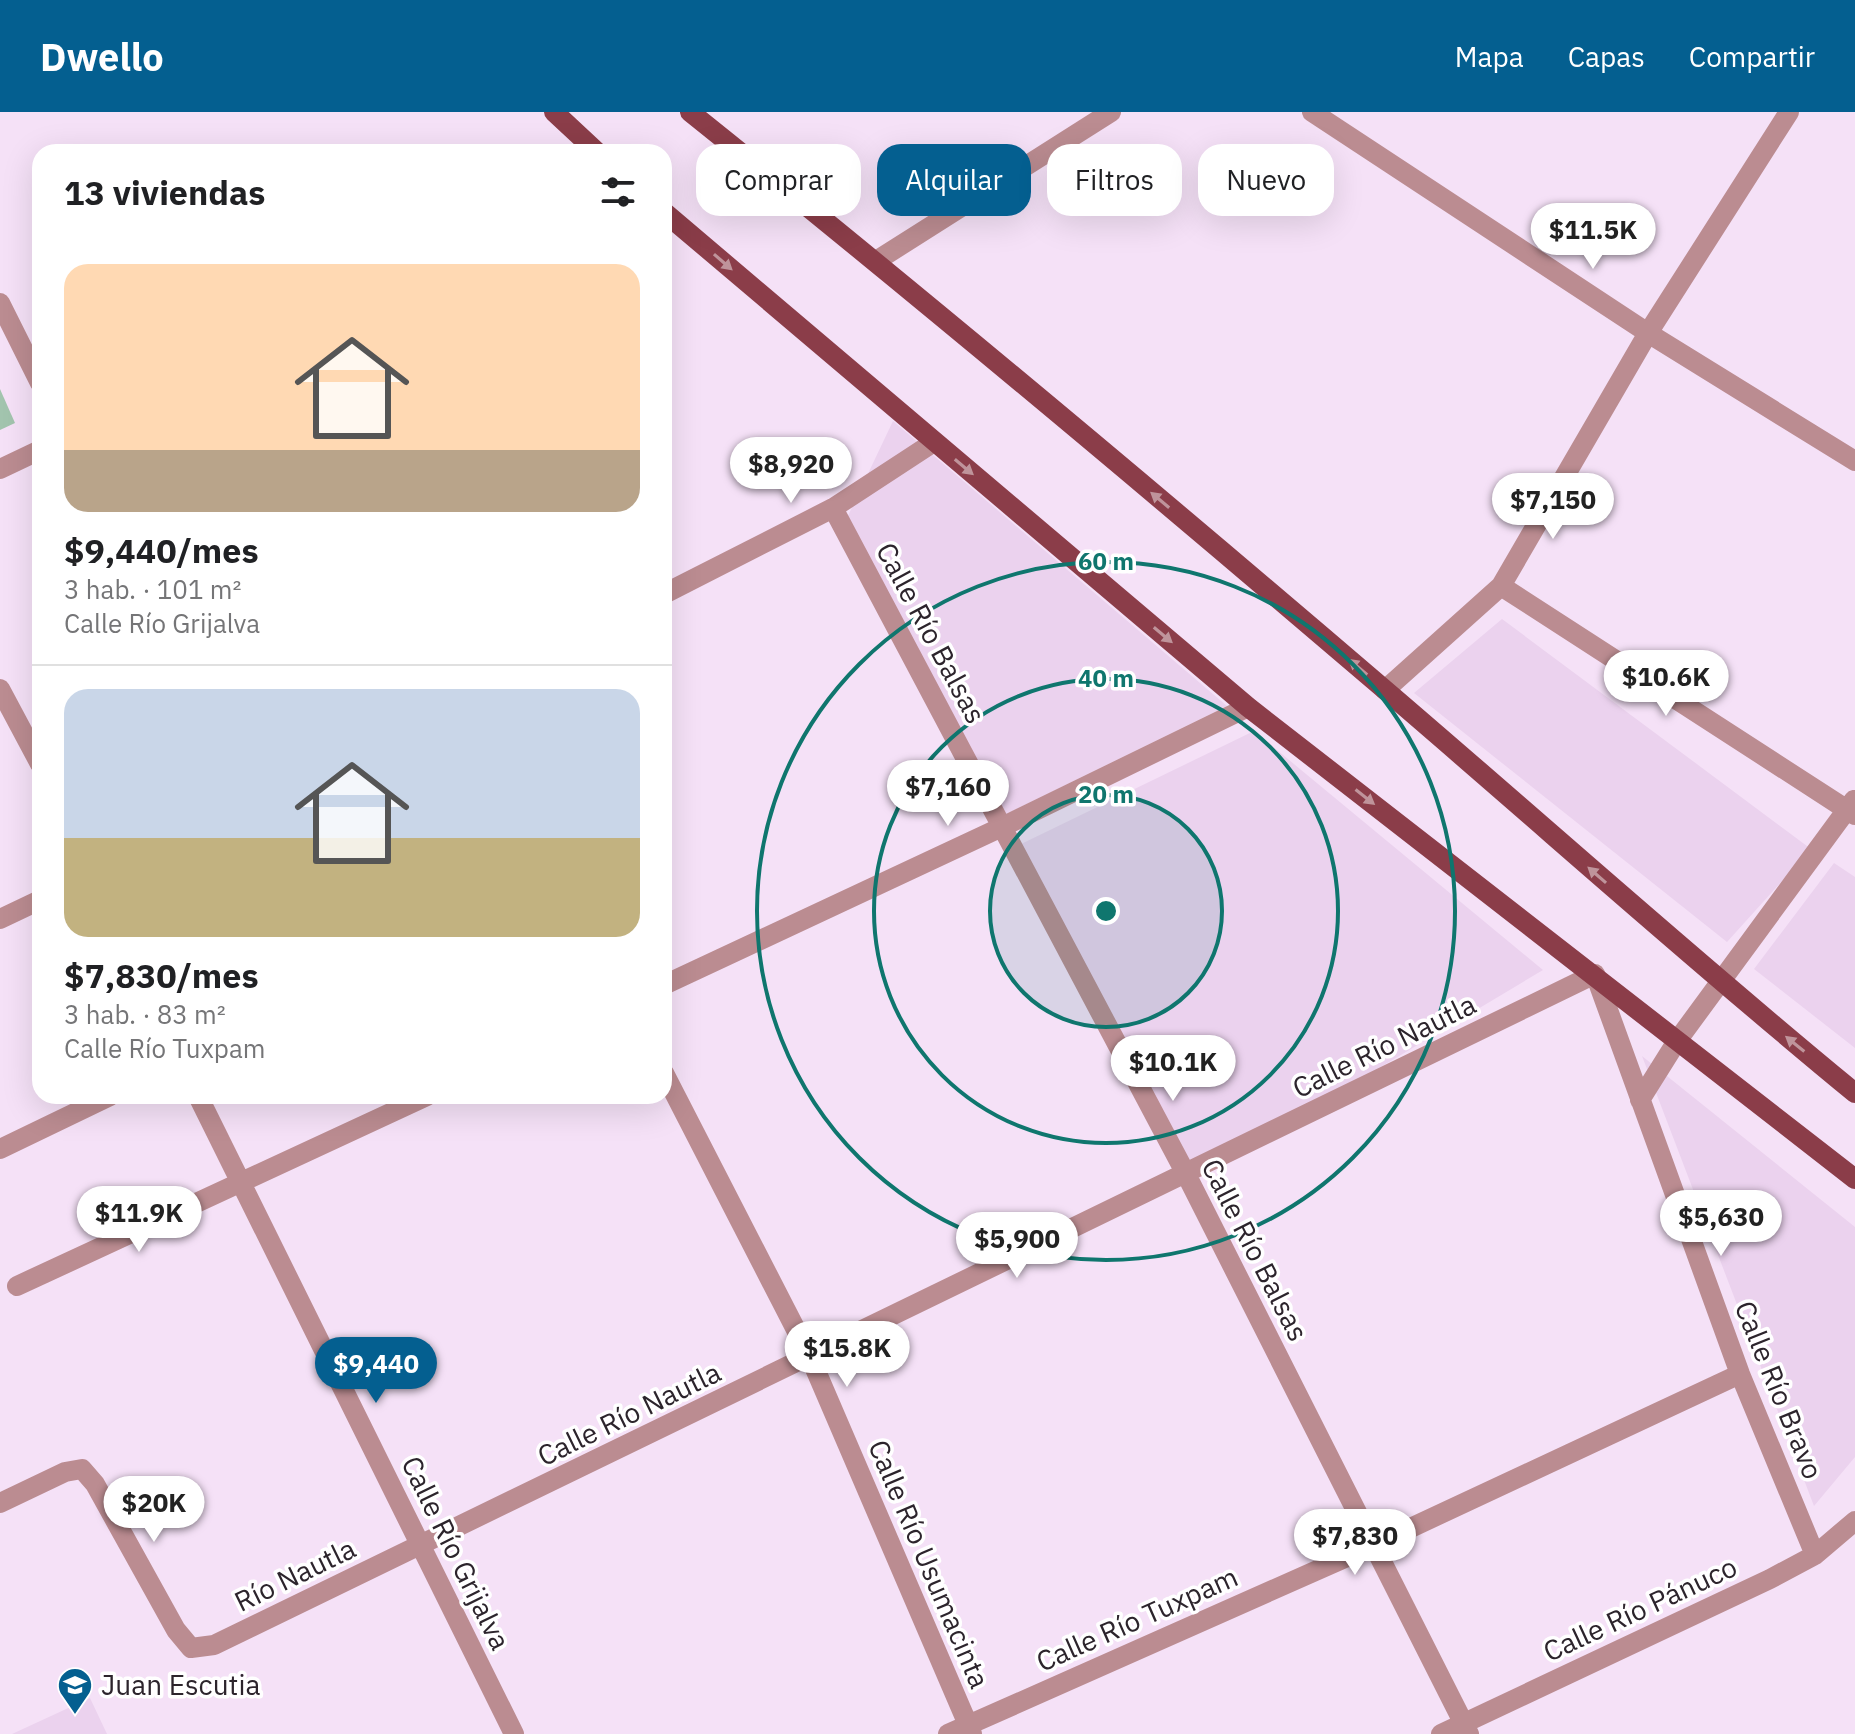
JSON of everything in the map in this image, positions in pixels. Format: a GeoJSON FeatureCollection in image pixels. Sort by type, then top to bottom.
{"type":"FeatureCollection","features":[{"type":"Feature","properties":{"kind":"main road"},"geometry":{"type":"LineString","coordinates":[[554,112],[588,144]]}},
{"type":"Feature","properties":{"kind":"main road"},"geometry":{"type":"LineString","coordinates":[[690,112],[876,261],[1385,690],[1721,983],[1855,1093]]}},
{"type":"Feature","properties":{"kind":"main road"},"geometry":{"type":"LineString","coordinates":[[672,219],[1248,707],[1855,1179]]}},
{"type":"Feature","properties":{"kind":"street"},"geometry":{"type":"LineString","coordinates":[[876,261],[1111,112]]}},
{"type":"Feature","properties":{"kind":"street"},"geometry":{"type":"LineString","coordinates":[[1312,112],[1648,333],[1855,461]]}},
{"type":"Feature","properties":{"kind":"street"},"geometry":{"type":"LineString","coordinates":[[1385,690],[1501,586],[1648,333],[1789,112]]}},
{"type":"Feature","properties":{"kind":"street"},"geometry":{"type":"LineString","coordinates":[[0,303],[32,367]]}},
{"type":"Feature","properties":{"kind":"street"},"geometry":{"type":"LineString","coordinates":[[672,590],[833,508],[934,442]]}},
{"type":"Feature","properties":{"kind":"street"},"geometry":{"type":"LineString","coordinates":[[0,469],[32,454]]}},
{"type":"Feature","properties":{"kind":"street","name":"Calle Río Balsas"},"geometry":{"type":"LineString","coordinates":[[833,508],[1186,1174],[1466,1728]]}},
{"type":"Feature","properties":{"kind":"street"},"geometry":{"type":"LineString","coordinates":[[1501,586],[1853,808],[1677,1041],[1640,1100]]}},
{"type":"Feature","properties":{"kind":"street"},"geometry":{"type":"LineString","coordinates":[[0,689],[32,749]]}},
{"type":"Feature","properties":{"kind":"street"},"geometry":{"type":"LineString","coordinates":[[672,981],[1004,826],[1248,707]]}},
{"type":"Feature","properties":{"kind":"street"},"geometry":{"type":"LineString","coordinates":[[0,919],[32,904]]}},
{"type":"Feature","properties":{"kind":"street","name":"Calle Río Bravo"},"geometry":{"type":"LineString","coordinates":[[1595,974],[1740,1374],[1815,1555]]}},
{"type":"Feature","properties":{"kind":"street","name":"Calle Río Nautla"},"geometry":{"type":"LineString","coordinates":[[420,1546],[1595,974]]}},
{"type":"Feature","properties":{"kind":"street","name":"Calle Río Usumacinta"},"geometry":{"type":"LineString","coordinates":[[672,1089],[810,1357],[970,1729]]}},
{"type":"Feature","properties":{"kind":"street"},"geometry":{"type":"LineString","coordinates":[[0,1149],[93,1104]]}},
{"type":"Feature","properties":{"kind":"street","name":"Calle Río Grijalva"},"geometry":{"type":"LineString","coordinates":[[202,1104],[514,1734]]}},
{"type":"Feature","properties":{"kind":"street"},"geometry":{"type":"LineString","coordinates":[[17,1286],[410,1104]]}},
{"type":"Feature","properties":{"kind":"street","name":"Calle Río Tuxpam"},"geometry":{"type":"LineString","coordinates":[[948,1734],[970,1729],[1740,1374]]}},
{"type":"Feature","properties":{"kind":"street","name":"Río Nautla"},"geometry":{"type":"LineString","coordinates":[[0,1503],[65,1472],[82,1469],[95,1484],[176,1630],[191,1648],[214,1645],[420,1546]]}},
{"type":"Feature","properties":{"kind":"street","name":"Calle Río Pánuco"},"geometry":{"type":"LineString","coordinates":[[1441,1734],[1466,1728],[1770,1579],[1815,1555],[1855,1521]]}},
{"type":"Feature","properties":{"kind":"shaded area"},"geometry":{"type":"Polygon","coordinates":[[[893,421],[1227,706],[1002,816],[846,520],[893,421]]]}},
{"type":"Feature","properties":{"kind":"shaded area"},"geometry":{"type":"Polygon","coordinates":[[[1502,619],[1811,849],[1727,942],[1414,693],[1502,619]]]}},
{"type":"Feature","properties":{"kind":"shaded area"},"geometry":{"type":"Polygon","coordinates":[[[1254,731],[1543,970],[1192,1180],[1015,847],[1254,731]]]}},
{"type":"Feature","properties":{"kind":"shaded area"},"geometry":{"type":"Polygon","coordinates":[[[1834,863],[1855,877],[1855,1048],[1754,969],[1834,863]]]}},
{"type":"Feature","properties":{"kind":"shaded area"},"geometry":{"type":"Polygon","coordinates":[[[1642,1056],[1855,1227],[1855,1457],[1814,1506],[1642,1056]]]}},
{"type":"Feature","properties":{"kind":"shaded area","name":"Juan Escutia"},"geometry":{"type":"Polygon","coordinates":[[[90,1698],[107,1734],[12,1734],[90,1698]]]}},
{"type":"Feature","properties":{"kind":"green space"},"geometry":{"type":"Polygon","coordinates":[[[0,389],[15,423],[0,430],[0,389]]]}},
{"type":"Feature","properties":{"kind":"place","name":"Juan Escutia"},"geometry":{"type":"Point","coordinates":[75,1716]}}]}
